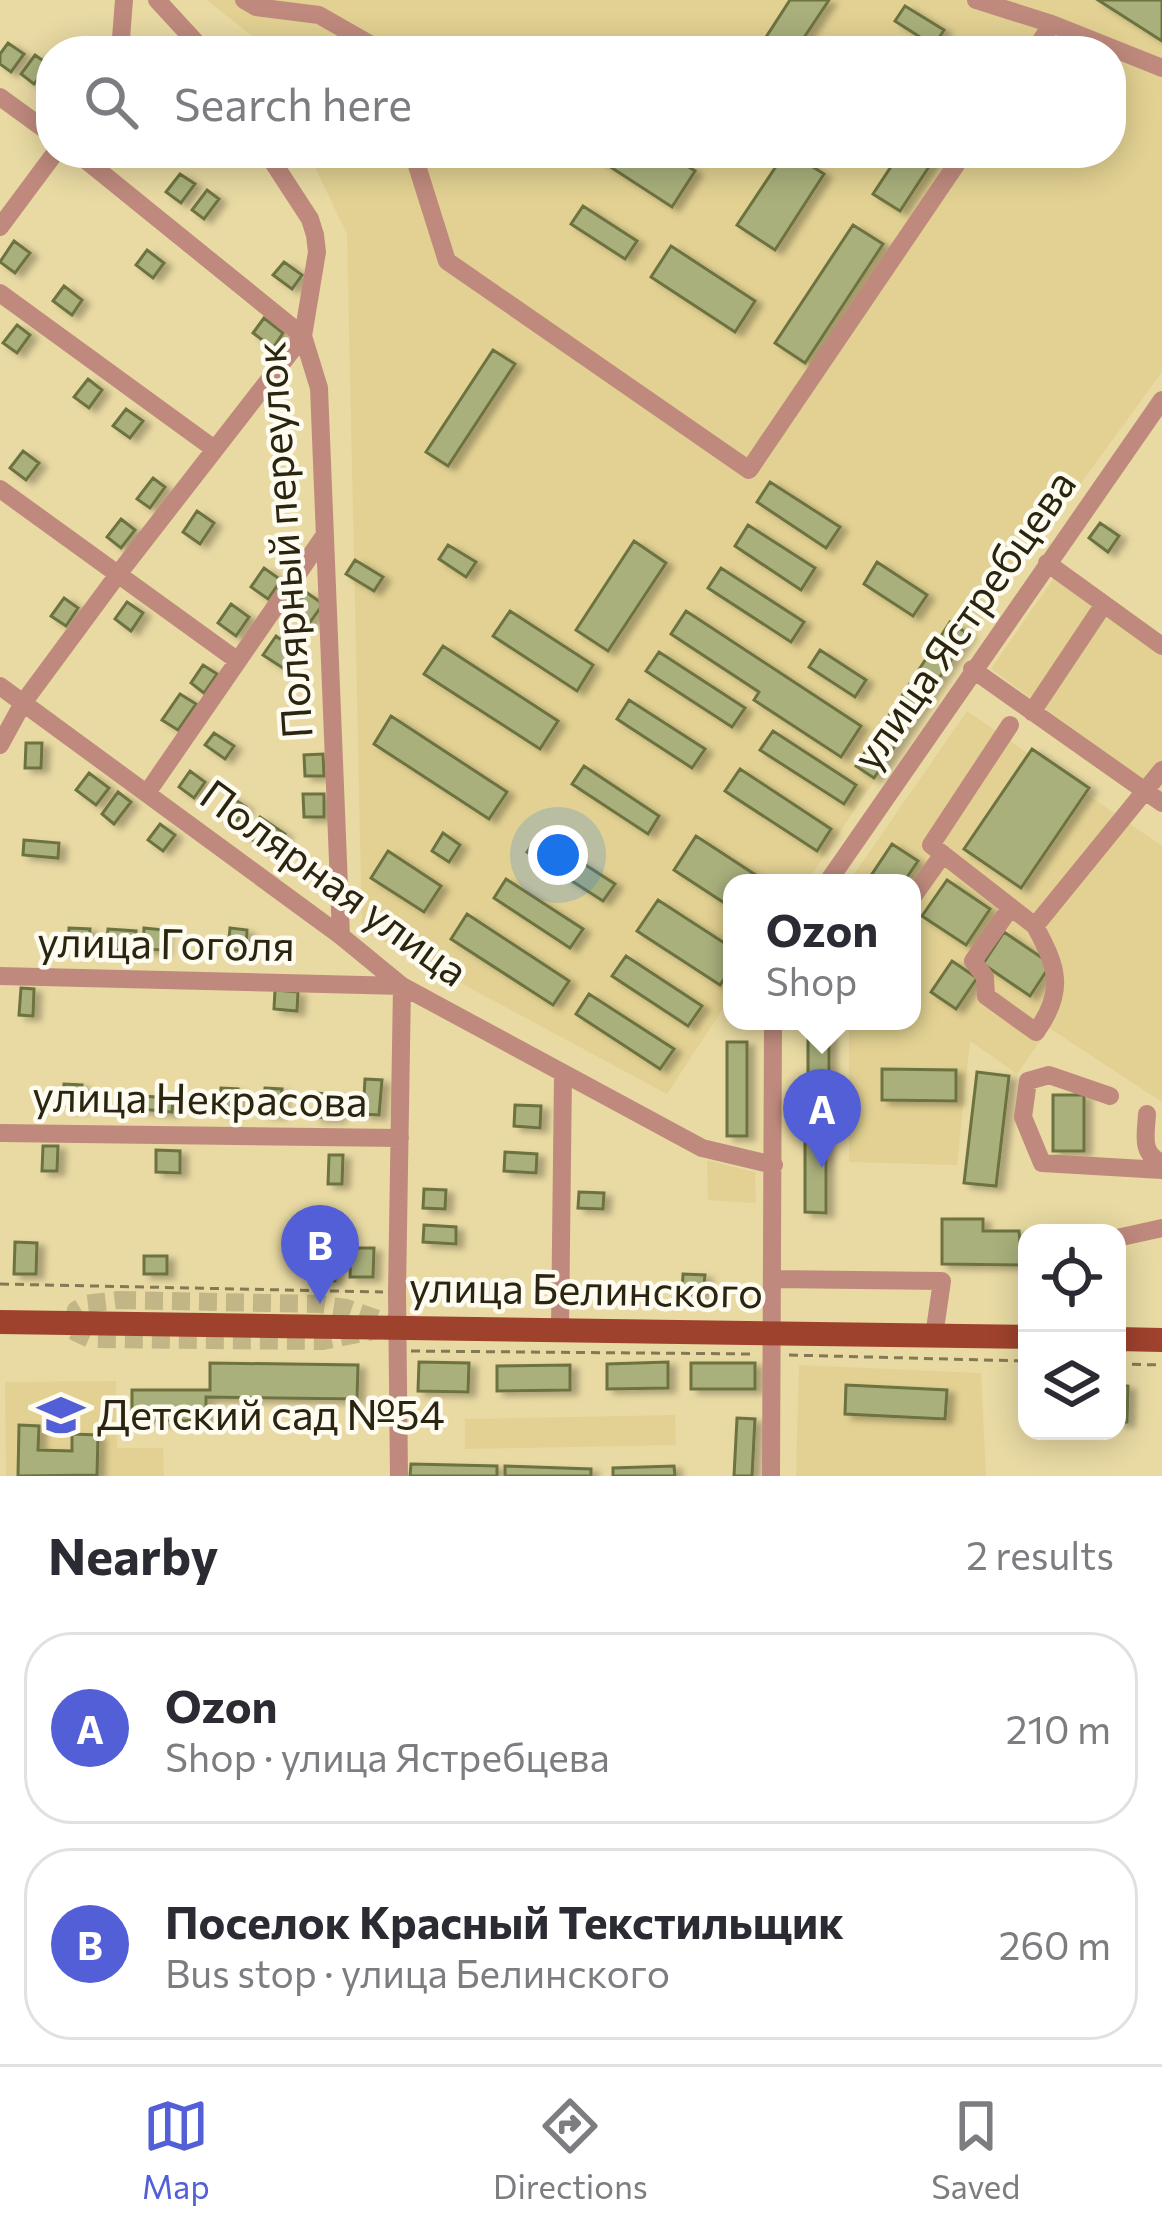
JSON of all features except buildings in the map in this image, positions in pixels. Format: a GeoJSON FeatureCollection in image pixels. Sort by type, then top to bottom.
{"type":"FeatureCollection","features":[{"type":"Feature","properties":{"kind":"main road","name":"улица Белинского"},"geometry":{"type":"LineString","coordinates":[[0,1322],[398,1338],[560,1329],[774,1347],[934,1336],[1018,1337]]}},
{"type":"Feature","properties":{"kind":"main road"},"geometry":{"type":"LineString","coordinates":[[1126,1339],[1162,1340]]}},
{"type":"Feature","properties":{"kind":"street"},"geometry":{"type":"LineString","coordinates":[[122,36],[124,0]]}},
{"type":"Feature","properties":{"kind":"street"},"geometry":{"type":"LineString","coordinates":[[157,0],[190,36]]}},
{"type":"Feature","properties":{"kind":"street"},"geometry":{"type":"LineString","coordinates":[[244,0],[256,7],[319,15],[356,36]]}},
{"type":"Feature","properties":{"kind":"street"},"geometry":{"type":"LineString","coordinates":[[976,0],[1082,36]]}},
{"type":"Feature","properties":{"kind":"street"},"geometry":{"type":"LineString","coordinates":[[1044,36],[1052,24]]}},
{"type":"Feature","properties":{"kind":"street"},"geometry":{"type":"LineString","coordinates":[[1126,54],[1162,68]]}},
{"type":"Feature","properties":{"kind":"street"},"geometry":{"type":"LineString","coordinates":[[0,97],[36,123]]}},
{"type":"Feature","properties":{"kind":"street"},"geometry":{"type":"LineString","coordinates":[[0,227],[44,168]]}},
{"type":"Feature","properties":{"kind":"street"},"geometry":{"type":"LineString","coordinates":[[0,745],[23,703],[119,573],[303,336],[95,168]]}},
{"type":"Feature","properties":{"kind":"street","name":"Полярный переулок"},"geometry":{"type":"LineString","coordinates":[[277,168],[310,219],[317,252],[303,336],[319,388],[341,936]]}},
{"type":"Feature","properties":{"kind":"street"},"geometry":{"type":"LineString","coordinates":[[418,168],[447,261],[749,470],[954,168]]}},
{"type":"Feature","properties":{"kind":"street"},"geometry":{"type":"LineString","coordinates":[[0,293],[213,448]]}},
{"type":"Feature","properties":{"kind":"street","name":"улица Ястребцева"},"geometry":{"type":"LineString","coordinates":[[833,874],[1162,400]]}},
{"type":"Feature","properties":{"kind":"street"},"geometry":{"type":"LineString","coordinates":[[0,489],[238,661]]}},
{"type":"Feature","properties":{"kind":"street"},"geometry":{"type":"LineString","coordinates":[[147,793],[324,536]]}},
{"type":"Feature","properties":{"kind":"street"},"geometry":{"type":"LineString","coordinates":[[1047,562],[1162,646]]}},
{"type":"Feature","properties":{"kind":"street"},"geometry":{"type":"LineString","coordinates":[[1032,712],[1104,604]]}},
{"type":"Feature","properties":{"kind":"street"},"geometry":{"type":"LineString","coordinates":[[972,669],[1154,797]]}},
{"type":"Feature","properties":{"kind":"street","name":"Полярная улица"},"geometry":{"type":"LineString","coordinates":[[0,686],[403,986],[701,1148],[773,1165]]}},
{"type":"Feature","properties":{"kind":"street"},"geometry":{"type":"LineString","coordinates":[[1010,725],[931,845],[943,854],[1011,907],[1035,926],[1058,969],[1048,1015],[1036,1032],[986,996],[985,977],[973,961],[1011,907]]}},
{"type":"Feature","properties":{"kind":"street"},"geometry":{"type":"LineString","coordinates":[[1035,926],[1154,797],[1162,770]]}},
{"type":"Feature","properties":{"kind":"street"},"geometry":{"type":"LineString","coordinates":[[921,885],[943,854]]}},
{"type":"Feature","properties":{"kind":"street","name":"улица Гоголя"},"geometry":{"type":"LineString","coordinates":[[0,976],[403,986]]}},
{"type":"Feature","properties":{"kind":"street"},"geometry":{"type":"LineString","coordinates":[[400,1476],[397,1292],[403,986]]}},
{"type":"Feature","properties":{"kind":"street"},"geometry":{"type":"LineString","coordinates":[[771,1476],[773,1030]]}},
{"type":"Feature","properties":{"kind":"street"},"geometry":{"type":"LineString","coordinates":[[560,1329],[563,1073]]}},
{"type":"Feature","properties":{"kind":"street"},"geometry":{"type":"LineString","coordinates":[[1110,1096],[1049,1075],[1028,1081],[1023,1117],[1042,1163],[1162,1167]]}},
{"type":"Feature","properties":{"kind":"street"},"geometry":{"type":"LineString","coordinates":[[1147,1114],[1145,1147],[1162,1167]]}},
{"type":"Feature","properties":{"kind":"street","name":"улица Некрасова"},"geometry":{"type":"LineString","coordinates":[[0,1133],[400,1138]]}},
{"type":"Feature","properties":{"kind":"street"},"geometry":{"type":"LineString","coordinates":[[1126,1236],[1162,1228]]}},
{"type":"Feature","properties":{"kind":"street"},"geometry":{"type":"LineString","coordinates":[[774,1279],[942,1281],[934,1336]]}},
{"type":"Feature","properties":{"kind":"path"},"geometry":{"type":"LineString","coordinates":[[0,1284],[397,1292]]}},
{"type":"Feature","properties":{"kind":"path"},"geometry":{"type":"LineString","coordinates":[[398,1338],[774,1347],[1018,1361]]}},
{"type":"Feature","properties":{"kind":"path"},"geometry":{"type":"LineString","coordinates":[[1126,1364],[1162,1365]]}},
{"type":"Feature","properties":{"kind":"shaded area"},"geometry":{"type":"Polygon","coordinates":[[[207,0],[1162,0],[1162,372],[974,630],[812,874],[723,874],[723,1009],[667,1094],[362,930],[347,234],[315,168],[1126,168],[1126,36],[251,35],[207,0]]]}},
{"type":"Feature","properties":{"kind":"shaded area"},"geometry":{"type":"Polygon","coordinates":[[[1058,572],[1162,646],[1162,794],[991,669],[1058,572]]]}},
{"type":"Feature","properties":{"kind":"shaded area"},"geometry":{"type":"Polygon","coordinates":[[[967,711],[1162,846],[1162,1102],[1049,1028],[1017,1074],[970,1041],[957,1165],[849,1162],[849,1030],[921,1030],[921,874],[854,874],[967,711]]]}},
{"type":"Feature","properties":{"kind":"shaded area"},"geometry":{"type":"Polygon","coordinates":[[[707,1160],[755,1172],[756,1203],[708,1200],[707,1160]]]}},
{"type":"Feature","properties":{"kind":"shaded area"},"geometry":{"type":"Polygon","coordinates":[[[799,1365],[981,1373],[986,1476],[796,1476],[799,1365]]]}},
{"type":"Feature","properties":{"kind":"shaded area","name":"Детский сад №54"},"geometry":{"type":"Polygon","coordinates":[[[116,1381],[117,1448],[163,1448],[164,1476],[6,1476],[5,1382],[116,1381]]]}},
{"type":"Feature","properties":{"kind":"shaded area"},"geometry":{"type":"Polygon","coordinates":[[[675,1415],[676,1445],[465,1449],[465,1419],[675,1415]]]}},
{"type":"Feature","properties":{"kind":"tunnel"},"geometry":{"type":"LineString","coordinates":[[118,1300],[320,1304],[398,1326],[323,1341],[90,1339],[71,1330],[76,1310],[118,1300]]}},
{"type":"Feature","properties":{"kind":"place","name":"Ozon"},"geometry":{"type":"Point","coordinates":[822,1168]}},
{"type":"Feature","properties":{"kind":"place","name":"Поселок Красный Текстильщик"},"geometry":{"type":"Point","coordinates":[320,1304]}},
{"type":"Feature","properties":{"kind":"place","name":"Детский сад №54"},"geometry":{"type":"Point","coordinates":[61,1415]}}]}
